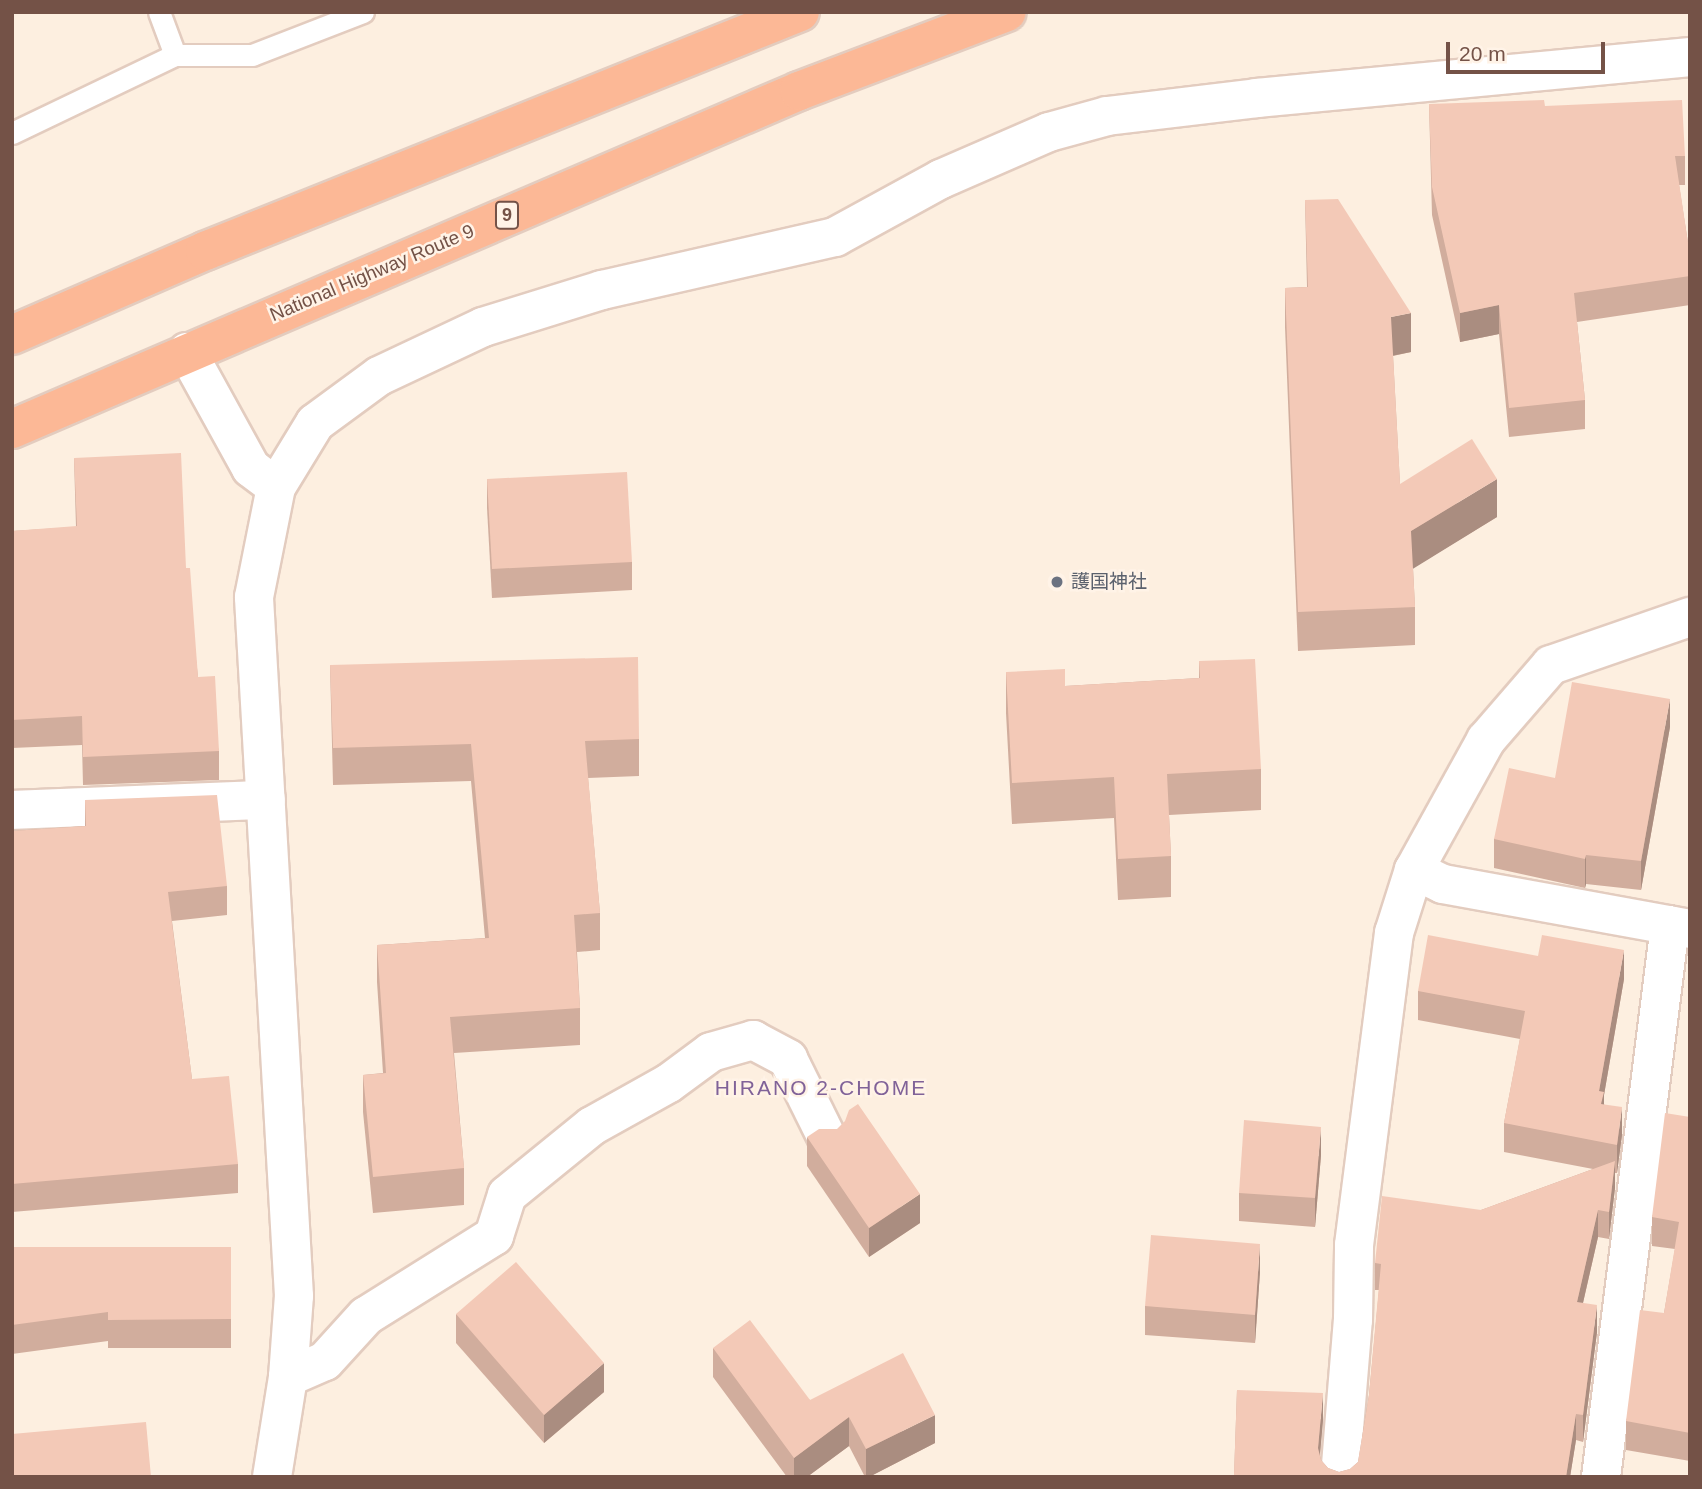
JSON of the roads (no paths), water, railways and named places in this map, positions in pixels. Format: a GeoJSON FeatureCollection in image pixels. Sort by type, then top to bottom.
{"type":"FeatureCollection","features":[{"type":"Feature","properties":{"kind":"highway"},"geometry":{"type":"LineString","coordinates":[[12,335],[205,251],[800,12]]}},
{"type":"Feature","properties":{"kind":"highway","name":"National Highway Route 9"},"geometry":{"type":"LineString","coordinates":[[12,429],[799,91],[1007,12]]}},
{"type":"Feature","properties":{"kind":"street"},"geometry":{"type":"LineString","coordinates":[[272,1477],[288,1377],[294,1296],[254,597],[276,487],[315,424],[379,376],[483,327],[602,290],[835,237],[941,179],[1049,132],[1107,116],[1243,100],[1690,57]]}},
{"type":"Feature","properties":{"kind":"street"},"geometry":{"type":"LineString","coordinates":[[187,352],[251,468],[276,487]]}},
{"type":"Feature","properties":{"kind":"street"},"geometry":{"type":"LineString","coordinates":[[1340,1477],[1353,1320],[1354,1245],[1394,933],[1413,870],[1486,740],[1551,665],[1690,617]]}},
{"type":"Feature","properties":{"kind":"street"},"geometry":{"type":"LineString","coordinates":[[12,810],[266,800]]}},
{"type":"Feature","properties":{"kind":"street"},"geometry":{"type":"LineString","coordinates":[[1413,870],[1443,884],[1680,927],[1601,1477]]}},
{"type":"Feature","properties":{"kind":"street"},"geometry":{"type":"LineString","coordinates":[[288,1377],[325,1361],[366,1316],[494,1236],[508,1195],[592,1126],[669,1083],[711,1052],[753,1040],[789,1059],[827,1138]]}},
{"type":"Feature","properties":{"kind":"lane"},"geometry":{"type":"LineString","coordinates":[[159,12],[175,55]]}},
{"type":"Feature","properties":{"kind":"lane"},"geometry":{"type":"LineString","coordinates":[[12,133],[175,55],[252,55],[363,12]]}},
{"type":"Feature","properties":{"kind":"place","name":"護国神社"},"geometry":{"type":"Point","coordinates":[1057,582]}},
{"type":"Feature","properties":{"kind":"district","name":"HIRANO 2-CHOME"},"geometry":{"type":"Point","coordinates":[821,1088]}}]}
